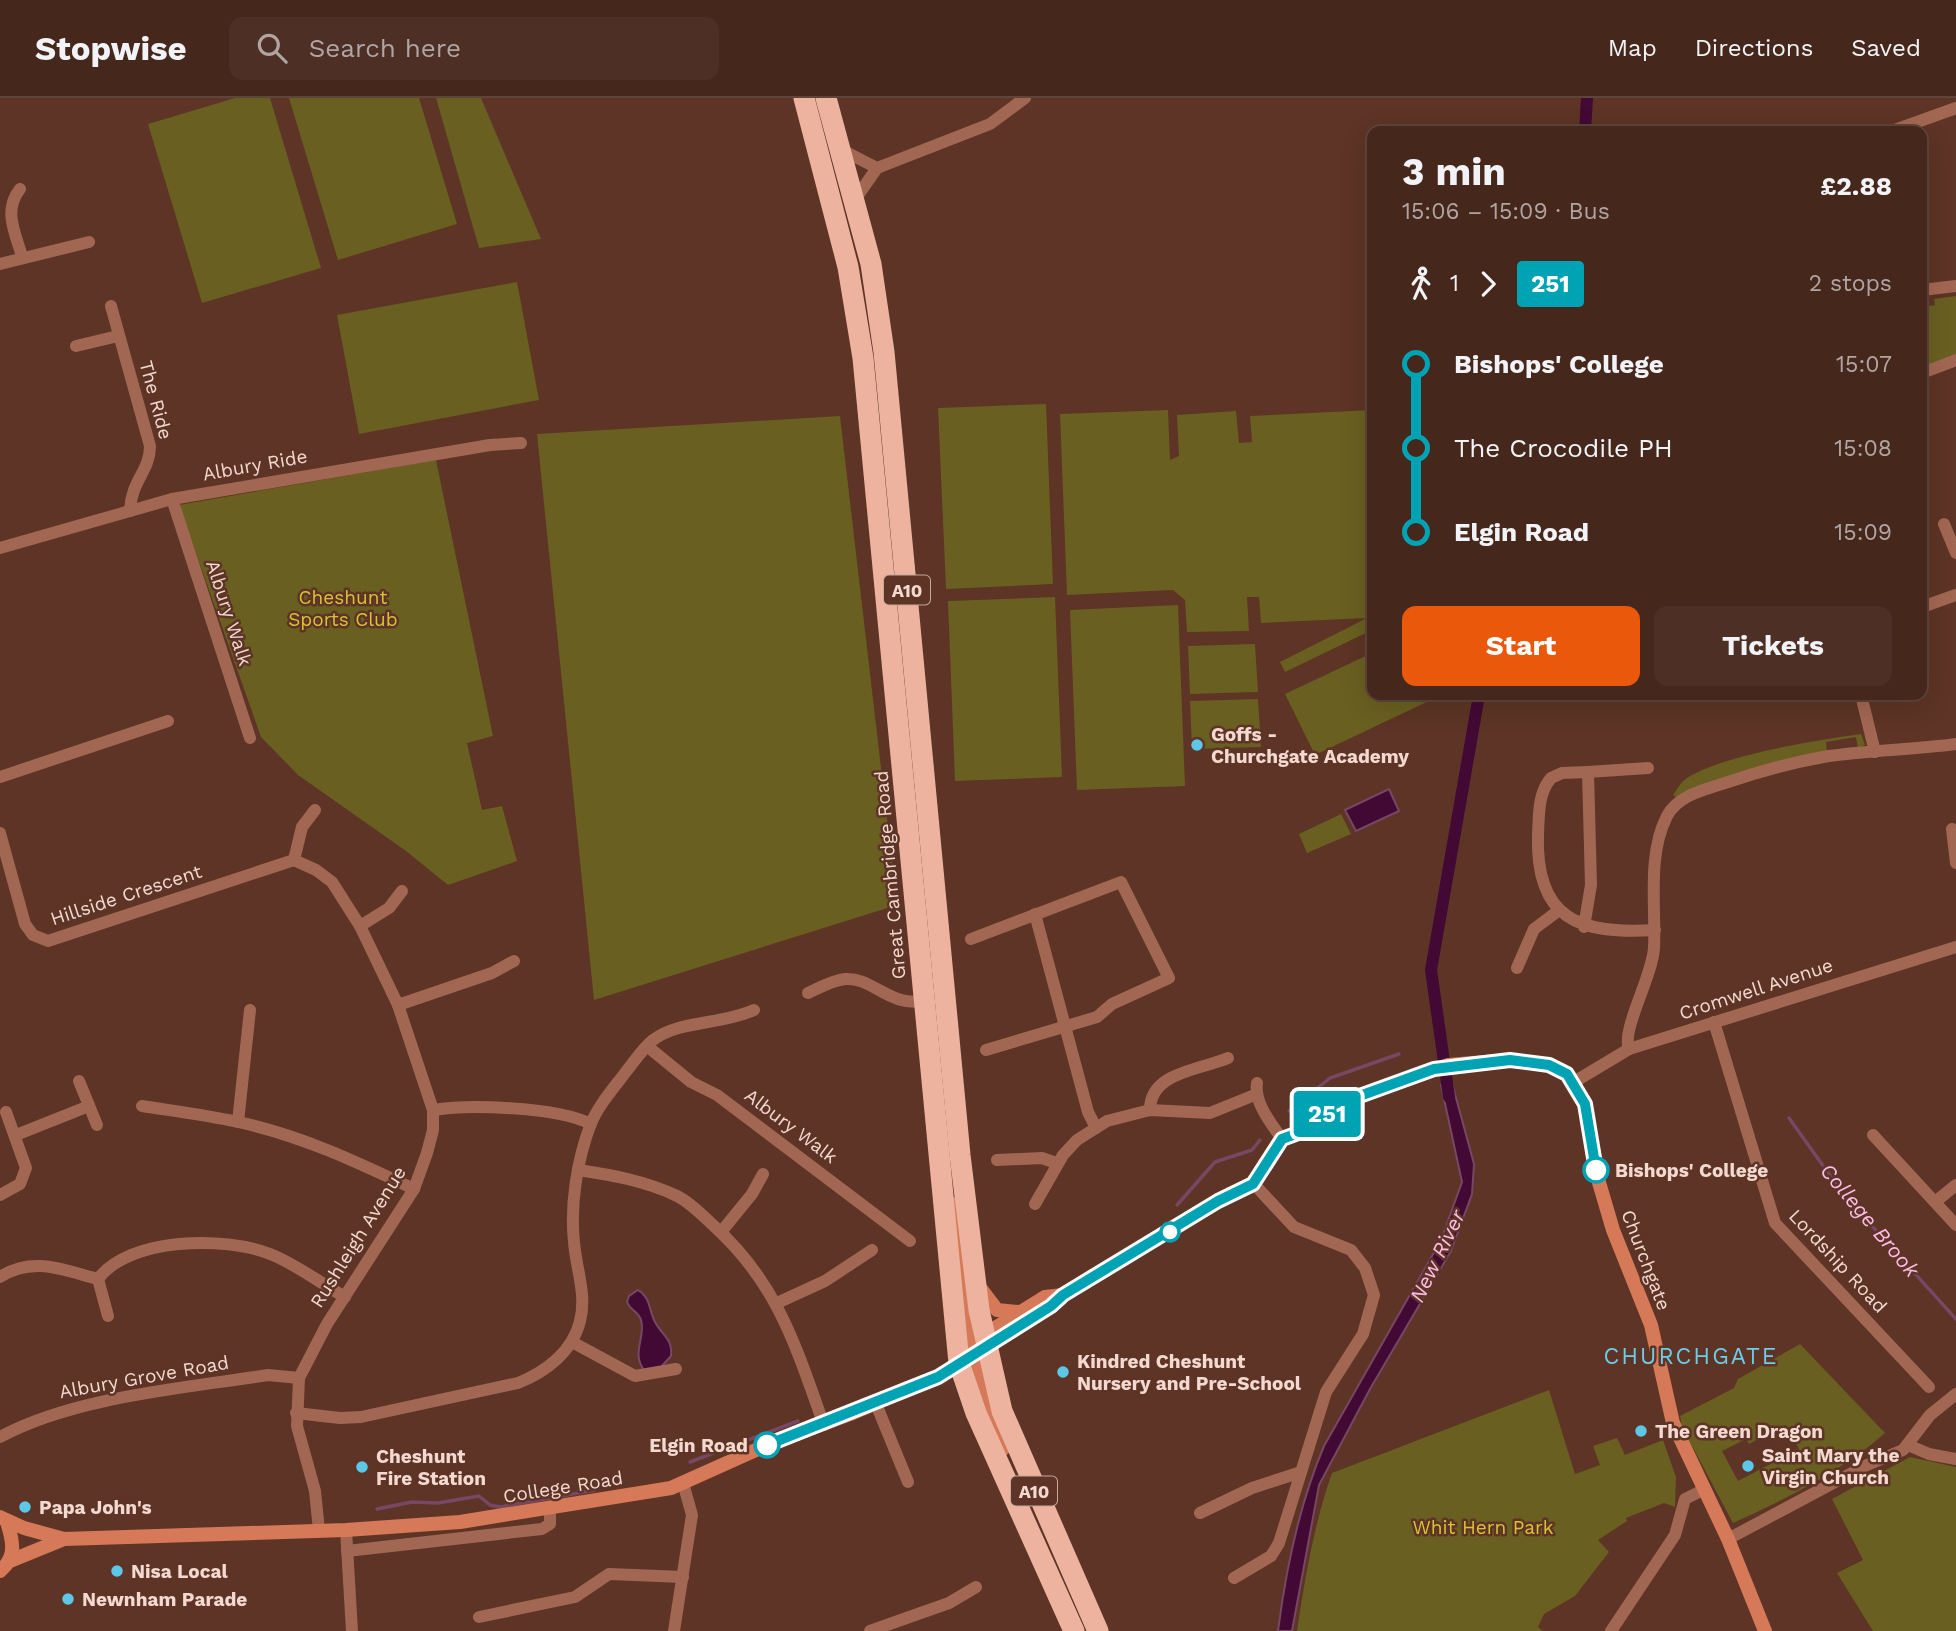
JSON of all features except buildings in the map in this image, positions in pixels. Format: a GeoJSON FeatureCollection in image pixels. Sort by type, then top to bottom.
{"type":"FeatureCollection","features":[{"type":"Feature","properties":{"kind":"highway","name":"Great Cambridge Road"},"geometry":{"type":"LineString","coordinates":[[804,98],[848,267],[863,358],[924,1001],[971,1350],[976,1413],[1074,1631]]}},
{"type":"Feature","properties":{"kind":"highway","name":"Great Cambridge Road"},"geometry":{"type":"LineString","coordinates":[[826,98],[871,264],[884,352],[973,1272],[971,1350],[1002,1411],[1012,1440],[1098,1631]]}},
{"type":"Feature","properties":{"kind":"street"},"geometry":{"type":"LineString","coordinates":[[853,204],[877,168],[990,124],[1025,98]]}},
{"type":"Feature","properties":{"kind":"street"},"geometry":{"type":"LineString","coordinates":[[1906,126],[1956,108]]}},
{"type":"Feature","properties":{"kind":"street"},"geometry":{"type":"LineString","coordinates":[[839,148],[877,168]]}},
{"type":"Feature","properties":{"kind":"street"},"geometry":{"type":"LineString","coordinates":[[20,190],[13,198],[11,213],[22,256]]}},
{"type":"Feature","properties":{"kind":"street"},"geometry":{"type":"LineString","coordinates":[[0,264],[22,256],[89,242]]}},
{"type":"Feature","properties":{"kind":"street"},"geometry":{"type":"LineString","coordinates":[[1927,289],[1956,286]]}},
{"type":"Feature","properties":{"kind":"street","name":"The Ride"},"geometry":{"type":"LineString","coordinates":[[111,306],[150,446],[147,464],[133,485],[130,511]]}},
{"type":"Feature","properties":{"kind":"street"},"geometry":{"type":"LineString","coordinates":[[76,346],[118,336]]}},
{"type":"Feature","properties":{"kind":"street"},"geometry":{"type":"LineString","coordinates":[[1927,371],[1956,360]]}},
{"type":"Feature","properties":{"kind":"street","name":"Albury Ride"},"geometry":{"type":"LineString","coordinates":[[0,548],[172,499],[490,445],[520,443]]}},
{"type":"Feature","properties":{"kind":"street","name":"Albury Walk"},"geometry":{"type":"LineString","coordinates":[[172,499],[250,738]]}},
{"type":"Feature","properties":{"kind":"street"},"geometry":{"type":"LineString","coordinates":[[1944,524],[1956,553]]}},
{"type":"Feature","properties":{"kind":"street"},"geometry":{"type":"LineString","coordinates":[[1927,605],[1956,595]]}},
{"type":"Feature","properties":{"kind":"street"},"geometry":{"type":"LineString","coordinates":[[1862,700],[1875,752]]}},
{"type":"Feature","properties":{"kind":"street"},"geometry":{"type":"LineString","coordinates":[[0,777],[167,722]]}},
{"type":"Feature","properties":{"kind":"street"},"geometry":{"type":"LineString","coordinates":[[1629,1049],[1626,1035],[1651,972],[1659,840],[1666,817],[1675,804],[1691,795],[1760,771],[1822,758],[1956,744]]}},
{"type":"Feature","properties":{"kind":"street"},"geometry":{"type":"LineString","coordinates":[[1648,768],[1557,775],[1548,782],[1543,792],[1538,832],[1539,870],[1545,891],[1558,911],[1584,927],[1610,931],[1655,930]]}},
{"type":"Feature","properties":{"kind":"street"},"geometry":{"type":"LineString","coordinates":[[1584,927],[1591,885],[1588,772]]}},
{"type":"Feature","properties":{"kind":"street"},"geometry":{"type":"LineString","coordinates":[[294,860],[302,827],[316,810]]}},
{"type":"Feature","properties":{"kind":"street"},"geometry":{"type":"LineString","coordinates":[[1952,829],[1956,863]]}},
{"type":"Feature","properties":{"kind":"street","name":"Hillside Crescent"},"geometry":{"type":"LineString","coordinates":[[0,833],[25,925],[33,934],[48,940],[294,860]]}},
{"type":"Feature","properties":{"kind":"street","name":"Rushleigh Avenue"},"geometry":{"type":"LineString","coordinates":[[294,860],[316,870],[331,882],[360,926],[398,1006],[433,1110],[433,1130],[414,1189],[345,1297],[299,1378],[296,1413],[304,1461],[315,1491],[319,1530]]}},
{"type":"Feature","properties":{"kind":"street"},"geometry":{"type":"LineString","coordinates":[[971,939],[1121,881],[1169,978],[1112,1004],[1097,1017],[986,1050]]}},
{"type":"Feature","properties":{"kind":"street"},"geometry":{"type":"LineString","coordinates":[[360,926],[389,908],[402,891]]}},
{"type":"Feature","properties":{"kind":"street"},"geometry":{"type":"LineString","coordinates":[[1517,968],[1534,929],[1558,911]]}},
{"type":"Feature","properties":{"kind":"street"},"geometry":{"type":"LineString","coordinates":[[1035,914],[1088,1112],[1096,1128]]}},
{"type":"Feature","properties":{"kind":"street","name":"Cromwell Avenue"},"geometry":{"type":"LineString","coordinates":[[1574,1082],[1629,1049],[1956,947]]}},
{"type":"Feature","properties":{"kind":"street"},"geometry":{"type":"LineString","coordinates":[[398,1006],[492,973],[514,961]]}},
{"type":"Feature","properties":{"kind":"street"},"geometry":{"type":"LineString","coordinates":[[808,993],[842,979],[860,980],[878,992],[909,1003],[924,1001]]}},
{"type":"Feature","properties":{"kind":"street"},"geometry":{"type":"LineString","coordinates":[[238,1122],[250,1010]]}},
{"type":"Feature","properties":{"kind":"street"},"geometry":{"type":"LineString","coordinates":[[296,1413],[341,1418],[361,1417],[504,1387],[538,1374],[572,1342],[580,1323],[583,1304],[573,1241],[578,1170],[591,1124],[647,1046],[676,1028],[725,1022],[754,1010]]}},
{"type":"Feature","properties":{"kind":"street","name":"Lordship Road"},"geometry":{"type":"LineString","coordinates":[[1714,1022],[1775,1223],[1929,1387]]}},
{"type":"Feature","properties":{"kind":"street","name":"Albury Walk"},"geometry":{"type":"LineString","coordinates":[[647,1046],[691,1082],[717,1095],[910,1241]]}},
{"type":"Feature","properties":{"kind":"street"},"geometry":{"type":"LineString","coordinates":[[1150,1110],[1151,1096],[1156,1087],[1198,1066],[1228,1058]]}},
{"type":"Feature","properties":{"kind":"street"},"geometry":{"type":"LineString","coordinates":[[1234,1578],[1271,1556],[1279,1543],[1298,1473],[1326,1392],[1363,1334],[1371,1315],[1373,1288],[1365,1268],[1351,1250],[1294,1227],[1253,1184],[1282,1139],[1301,1132],[1354,1098],[1441,1067],[1510,1060],[1549,1065],[1567,1074],[1574,1082]]}},
{"type":"Feature","properties":{"kind":"street"},"geometry":{"type":"LineString","coordinates":[[79,1081],[97,1125]]}},
{"type":"Feature","properties":{"kind":"street","name":"Churchgate"},"geometry":{"type":"LineString","coordinates":[[1574,1082],[1585,1104],[1598,1179],[1607,1211],[1651,1325],[1673,1423],[1728,1539],[1765,1631]]}},
{"type":"Feature","properties":{"kind":"street"},"geometry":{"type":"LineString","coordinates":[[1035,1204],[1056,1163],[1077,1140],[1118,1118],[1150,1110],[1210,1113],[1257,1088],[1282,1139]]}},
{"type":"Feature","properties":{"kind":"street"},"geometry":{"type":"LineString","coordinates":[[16,1135],[89,1106]]}},
{"type":"Feature","properties":{"kind":"street"},"geometry":{"type":"LineString","coordinates":[[142,1106],[238,1122],[310,1143],[414,1189]]}},
{"type":"Feature","properties":{"kind":"street"},"geometry":{"type":"LineString","coordinates":[[433,1110],[458,1107],[562,1114],[591,1124]]}},
{"type":"Feature","properties":{"kind":"street"},"geometry":{"type":"LineString","coordinates":[[0,1195],[20,1184],[26,1168],[6,1112]]}},
{"type":"Feature","properties":{"kind":"street"},"geometry":{"type":"LineString","coordinates":[[1872,1135],[1956,1226]]}},
{"type":"Feature","properties":{"kind":"street"},"geometry":{"type":"LineString","coordinates":[[960,1154],[956,1202],[971,1350]]}},
{"type":"Feature","properties":{"kind":"street"},"geometry":{"type":"LineString","coordinates":[[997,1160],[1042,1158],[1056,1163]]}},
{"type":"Feature","properties":{"kind":"street"},"geometry":{"type":"LineString","coordinates":[[578,1170],[634,1180],[674,1195],[689,1202],[721,1232],[757,1272],[778,1303],[811,1383],[824,1425]]}},
{"type":"Feature","properties":{"kind":"street"},"geometry":{"type":"LineString","coordinates":[[721,1232],[752,1194],[763,1174]]}},
{"type":"Feature","properties":{"kind":"street","name":"College Road"},"geometry":{"type":"LineString","coordinates":[[4,1519],[64,1539],[346,1530],[460,1522],[632,1496],[683,1483],[767,1445],[876,1404],[920,1383],[930,1371],[1051,1306],[1063,1295],[1218,1201],[1253,1184]]}},
{"type":"Feature","properties":{"kind":"street"},"geometry":{"type":"LineString","coordinates":[[1935,1202],[1956,1185]]}},
{"type":"Feature","properties":{"kind":"street"},"geometry":{"type":"LineString","coordinates":[[98,1279],[112,1263],[143,1251],[165,1246],[231,1244],[274,1255],[345,1297]]}},
{"type":"Feature","properties":{"kind":"street"},"geometry":{"type":"LineString","coordinates":[[778,1303],[825,1281],[872,1251]]}},
{"type":"Feature","properties":{"kind":"street"},"geometry":{"type":"LineString","coordinates":[[0,1277],[14,1268],[35,1265],[98,1279]]}},
{"type":"Feature","properties":{"kind":"street"},"geometry":{"type":"LineString","coordinates":[[973,1272],[992,1306],[1002,1312],[1021,1312]]}},
{"type":"Feature","properties":{"kind":"street"},"geometry":{"type":"LineString","coordinates":[[98,1279],[108,1316]]}},
{"type":"Feature","properties":{"kind":"street","name":"College Road"},"geometry":{"type":"LineString","coordinates":[[971,1350],[1045,1297],[1063,1295]]}},
{"type":"Feature","properties":{"kind":"street"},"geometry":{"type":"LineString","coordinates":[[572,1342],[635,1376],[676,1369]]}},
{"type":"Feature","properties":{"kind":"street","name":"Albury Grove Road"},"geometry":{"type":"LineString","coordinates":[[0,1437],[32,1420],[69,1409],[268,1375],[299,1378]]}},
{"type":"Feature","properties":{"kind":"street"},"geometry":{"type":"LineString","coordinates":[[1728,1539],[1867,1465],[1896,1454],[1908,1445],[1930,1415],[1956,1394]]}},
{"type":"Feature","properties":{"kind":"street"},"geometry":{"type":"LineString","coordinates":[[876,1404],[908,1482]]}},
{"type":"Feature","properties":{"kind":"street"},"geometry":{"type":"LineString","coordinates":[[1908,1445],[1929,1454],[1956,1459]]}},
{"type":"Feature","properties":{"kind":"street"},"geometry":{"type":"LineString","coordinates":[[1200,1513],[1251,1488],[1298,1473]]}},
{"type":"Feature","properties":{"kind":"street"},"geometry":{"type":"LineString","coordinates":[[674,1631],[692,1515],[683,1483]]}},
{"type":"Feature","properties":{"kind":"street"},"geometry":{"type":"LineString","coordinates":[[1611,1631],[1675,1535],[1685,1499],[1703,1490]]}},
{"type":"Feature","properties":{"kind":"street"},"geometry":{"type":"LineString","coordinates":[[347,1551],[542,1529],[550,1524],[550,1508]]}},
{"type":"Feature","properties":{"kind":"street"},"geometry":{"type":"LineString","coordinates":[[4,1519],[13,1538],[5,1566]]}},
{"type":"Feature","properties":{"kind":"street"},"geometry":{"type":"LineString","coordinates":[[346,1530],[352,1631]]}},
{"type":"Feature","properties":{"kind":"street","name":"College Road"},"geometry":{"type":"LineString","coordinates":[[5,1566],[64,1539]]}},
{"type":"Feature","properties":{"kind":"street"},"geometry":{"type":"LineString","coordinates":[[479,1617],[575,1597],[609,1574],[683,1577]]}},
{"type":"Feature","properties":{"kind":"street"},"geometry":{"type":"LineString","coordinates":[[870,1631],[948,1603],[976,1587]]}},
{"type":"Feature","properties":{"kind":"green space"},"geometry":{"type":"Polygon","coordinates":[[[235,98],[270,98],[321,268],[202,303],[148,124],[235,98]]]}},
{"type":"Feature","properties":{"kind":"green space"},"geometry":{"type":"Polygon","coordinates":[[[289,98],[419,98],[457,224],[338,260],[289,98]]]}},
{"type":"Feature","properties":{"kind":"green space"},"geometry":{"type":"Polygon","coordinates":[[[436,98],[481,98],[541,239],[479,248],[436,98]]]}},
{"type":"Feature","properties":{"kind":"green space"},"geometry":{"type":"Polygon","coordinates":[[[517,282],[539,400],[359,434],[337,315],[517,282]]]}},
{"type":"Feature","properties":{"kind":"green space"},"geometry":{"type":"Polygon","coordinates":[[[1956,296],[1956,357],[1927,366],[1927,306],[1935,305],[1934,299],[1956,296]]]}},
{"type":"Feature","properties":{"kind":"green space"},"geometry":{"type":"Polygon","coordinates":[[[1046,404],[1053,584],[946,589],[938,408],[1046,404]]]}},
{"type":"Feature","properties":{"kind":"green space"},"geometry":{"type":"Polygon","coordinates":[[[1168,410],[1170,460],[1179,456],[1177,415],[1236,411],[1239,443],[1252,442],[1250,416],[1367,410],[1367,618],[1261,623],[1259,597],[1247,597],[1249,631],[1187,632],[1185,600],[1173,590],[1067,595],[1060,414],[1168,410]]]}},
{"type":"Feature","properties":{"kind":"green space"},"geometry":{"type":"Polygon","coordinates":[[[840,416],[897,905],[594,1000],[537,434],[840,416]]]}},
{"type":"Feature","properties":{"kind":"green space","name":"Cheshunt Sports Club"},"geometry":{"type":"Polygon","coordinates":[[[436,460],[493,736],[467,743],[482,810],[502,806],[517,861],[448,885],[406,851],[298,775],[261,737],[179,505],[436,460]]]}},
{"type":"Feature","properties":{"kind":"green space"},"geometry":{"type":"Polygon","coordinates":[[[1055,597],[1062,777],[955,781],[948,601],[1055,597]]]}},
{"type":"Feature","properties":{"kind":"green space"},"geometry":{"type":"Polygon","coordinates":[[[1178,605],[1185,786],[1077,790],[1070,610],[1178,605]]]}},
{"type":"Feature","properties":{"kind":"green space"},"geometry":{"type":"Polygon","coordinates":[[[1367,618],[1367,632],[1285,672],[1280,662],[1367,618]]]}},
{"type":"Feature","properties":{"kind":"green space"},"geometry":{"type":"Polygon","coordinates":[[[1255,644],[1258,692],[1190,694],[1188,646],[1255,644]]]}},
{"type":"Feature","properties":{"kind":"green space"},"geometry":{"type":"Polygon","coordinates":[[[1367,655],[1367,700],[1431,700],[1315,755],[1285,694],[1367,655]]]}},
{"type":"Feature","properties":{"kind":"green space"},"geometry":{"type":"Polygon","coordinates":[[[1258,699],[1261,747],[1192,749],[1190,701],[1258,699]]]}},
{"type":"Feature","properties":{"kind":"green space"},"geometry":{"type":"Polygon","coordinates":[[[1861,734],[1865,745],[1858,748],[1856,737],[1826,742],[1827,752],[1676,797],[1673,795],[1687,778],[1723,762],[1820,740],[1861,734]]]}},
{"type":"Feature","properties":{"kind":"green space"},"geometry":{"type":"Polygon","coordinates":[[[1341,814],[1351,834],[1307,853],[1299,834],[1341,814]]]}},
{"type":"Feature","properties":{"kind":"green space"},"geometry":{"type":"Polygon","coordinates":[[[1800,1344],[1885,1433],[1832,1472],[1733,1523],[1682,1427],[1680,1416],[1734,1388],[1738,1379],[1800,1344]],[[1801,1424],[1789,1430],[1786,1425],[1749,1444],[1746,1439],[1722,1451],[1738,1481],[1799,1449],[1796,1443],[1807,1436],[1801,1424]]]}},
{"type":"Feature","properties":{"kind":"green space","name":"Whit Hern Park"},"geometry":{"type":"Polygon","coordinates":[[[1549,1390],[1575,1474],[1600,1465],[1593,1446],[1617,1438],[1625,1455],[1663,1440],[1676,1477],[1675,1507],[1664,1503],[1626,1518],[1627,1521],[1598,1540],[1609,1552],[1575,1596],[1544,1614],[1538,1627],[1543,1631],[1297,1631],[1315,1531],[1332,1473],[1549,1390]]]}},
{"type":"Feature","properties":{"kind":"green space"},"geometry":{"type":"Polygon","coordinates":[[[1910,1457],[1956,1467],[1956,1631],[1873,1631],[1837,1573],[1863,1560],[1832,1499],[1910,1457]]]}},
{"type":"Feature","properties":{"kind":"water"},"geometry":{"type":"Polygon","coordinates":[[[1389,789],[1399,811],[1356,831],[1345,810],[1389,789]]]}},
{"type":"Feature","properties":{"kind":"water"},"geometry":{"type":"Polygon","coordinates":[[[1452,1083],[1474,1164],[1472,1194],[1451,1251],[1370,1389],[1319,1485],[1292,1631],[1278,1631],[1295,1537],[1307,1491],[1324,1446],[1441,1240],[1462,1182],[1441,1085],[1452,1083]]]}},
{"type":"Feature","properties":{"kind":"water"},"geometry":{"type":"Polygon","coordinates":[[[638,1290],[647,1300],[654,1320],[670,1345],[671,1356],[660,1368],[644,1370],[640,1364],[641,1320],[627,1302],[629,1296],[638,1290]]]}},
{"type":"Feature","properties":{"kind":"waterway","name":"New River"},"geometry":{"type":"LineString","coordinates":[[1585,126],[1587,98]]}},
{"type":"Feature","properties":{"kind":"waterway","name":"New River"},"geometry":{"type":"LineString","coordinates":[[1449,1097],[1431,970],[1478,700]]}},
{"type":"Feature","properties":{"kind":"waterway","name":"College Brook"},"geometry":{"type":"LineString","coordinates":[[1289,1111],[1330,1078],[1399,1054]]}},
{"type":"Feature","properties":{"kind":"waterway","name":"College Brook"},"geometry":{"type":"LineString","coordinates":[[1789,1118],[1844,1195],[1956,1319]]}},
{"type":"Feature","properties":{"kind":"waterway","name":"College Brook"},"geometry":{"type":"LineString","coordinates":[[1177,1205],[1215,1162],[1252,1150],[1260,1140]]}},
{"type":"Feature","properties":{"kind":"waterway","name":"College Brook"},"geometry":{"type":"LineString","coordinates":[[690,1462],[798,1421]]}},
{"type":"Feature","properties":{"kind":"waterway","name":"College Brook"},"geometry":{"type":"LineString","coordinates":[[377,1509],[412,1502],[438,1503],[479,1496],[490,1505],[500,1507],[595,1490]]}},
{"type":"Feature","properties":{"kind":"bus line","name":"251"},"geometry":{"type":"LineString","coordinates":[[767,1445],[824,1425],[938,1377],[1051,1306],[1063,1295],[1218,1201],[1253,1184],[1282,1139],[1301,1132],[1354,1098],[1418,1073],[1448,1065],[1510,1060],[1549,1065],[1567,1074],[1585,1104],[1596,1170]]}},
{"type":"Feature","properties":{"kind":"place","name":"Goffs - Churchgate Academy"},"geometry":{"type":"Point","coordinates":[1197,745]}},
{"type":"Feature","properties":{"kind":"place","name":"Bishops' College"},"geometry":{"type":"Point","coordinates":[1596,1170]}},
{"type":"Feature","properties":{"kind":"place","name":"Kindred Cheshunt Nursery and Pre-School"},"geometry":{"type":"Point","coordinates":[1063,1372]}},
{"type":"Feature","properties":{"kind":"place","name":"The Green Dragon"},"geometry":{"type":"Point","coordinates":[1641,1431]}},
{"type":"Feature","properties":{"kind":"place","name":"Elgin Road"},"geometry":{"type":"Point","coordinates":[767,1445]}},
{"type":"Feature","properties":{"kind":"place","name":"Saint Mary the Virgin Church"},"geometry":{"type":"Point","coordinates":[1748,1466]}},
{"type":"Feature","properties":{"kind":"place","name":"Cheshunt Fire Station"},"geometry":{"type":"Point","coordinates":[362,1467]}},
{"type":"Feature","properties":{"kind":"place","name":"Papa John's"},"geometry":{"type":"Point","coordinates":[25,1507]}},
{"type":"Feature","properties":{"kind":"place","name":"Nisa Local"},"geometry":{"type":"Point","coordinates":[117,1571]}},
{"type":"Feature","properties":{"kind":"place","name":"Newnham Parade"},"geometry":{"type":"Point","coordinates":[68,1599]}},
{"type":"Feature","properties":{"kind":"district","name":"CHURCHGATE"},"geometry":{"type":"Point","coordinates":[1691,1356]}}]}
